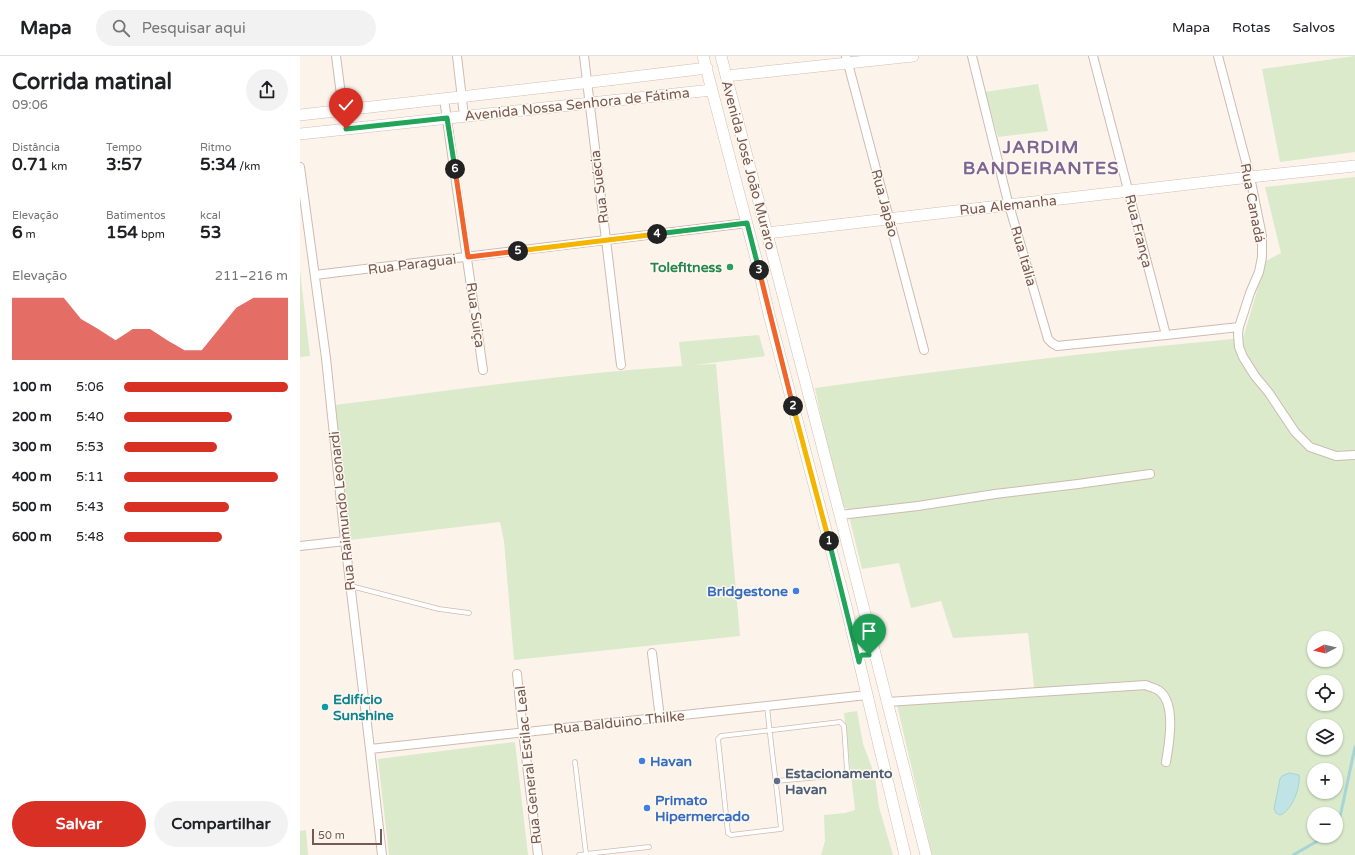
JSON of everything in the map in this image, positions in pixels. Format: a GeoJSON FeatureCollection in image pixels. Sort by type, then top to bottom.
{"type":"FeatureCollection","features":[{"type":"Feature","properties":{"kind":"main road","name":"Avenida José João Muraro"},"geometry":{"type":"LineString","coordinates":[[704,56],[769,314],[846,606],[906,855]]}},
{"type":"Feature","properties":{"kind":"main road"},"geometry":{"type":"LineString","coordinates":[[726,76],[847,60],[913,56]]}},
{"type":"Feature","properties":{"kind":"main road","name":"Avenida José João Muraro"},"geometry":{"type":"LineString","coordinates":[[721,57],[783,291],[926,855]]}},
{"type":"Feature","properties":{"kind":"main road","name":"Avenida Nossa Senhora de Fátima"},"geometry":{"type":"LineString","coordinates":[[300,115],[707,68]]}},
{"type":"Feature","properties":{"kind":"main road","name":"Avenida Nossa Senhora de Fátima"},"geometry":{"type":"LineString","coordinates":[[300,134],[712,90]]}},
{"type":"Feature","properties":{"kind":"main road","name":"Rua Alemanha"},"geometry":{"type":"LineString","coordinates":[[767,233],[1250,176],[1355,166]]}},
{"type":"Feature","properties":{"kind":"main road"},"geometry":{"type":"LineString","coordinates":[[758,266],[769,296],[774,297],[783,291]]}},
{"type":"Feature","properties":{"kind":"main road"},"geometry":{"type":"LineString","coordinates":[[769,314],[770,309],[775,307],[780,307],[783,310],[797,351]]}},
{"type":"Feature","properties":{"kind":"main road"},"geometry":{"type":"LineString","coordinates":[[859,662],[862,655],[869,655],[872,658],[877,666],[884,691]]}},
{"type":"Feature","properties":{"kind":"main road"},"geometry":{"type":"LineString","coordinates":[[873,719],[883,749],[889,752],[892,751],[895,749],[898,742]]}},
{"type":"Feature","properties":{"kind":"street"},"geometry":{"type":"LineString","coordinates":[[336,56],[343,110]]}},
{"type":"Feature","properties":{"kind":"street"},"geometry":{"type":"LineString","coordinates":[[457,56],[464,116]]}},
{"type":"Feature","properties":{"kind":"street"},"geometry":{"type":"LineString","coordinates":[[584,56],[587,83]]}},
{"type":"Feature","properties":{"kind":"street","name":"Rua Itália"},"geometry":{"type":"LineString","coordinates":[[972,56],[1009,205],[1048,339],[1052,344],[1057,346],[1166,335]]}},
{"type":"Feature","properties":{"kind":"street","name":"Rua França"},"geometry":{"type":"LineString","coordinates":[[1093,56],[1166,335]]}},
{"type":"Feature","properties":{"kind":"street","name":"Rua Canadá"},"geometry":{"type":"LineString","coordinates":[[1218,56],[1250,176],[1262,236],[1262,257],[1259,272],[1250,293],[1239,327],[1239,347],[1243,357],[1295,432],[1310,447],[1336,456],[1355,455]]}},
{"type":"Feature","properties":{"kind":"street","name":"Rua Japão"},"geometry":{"type":"LineString","coordinates":[[847,60],[924,350]]}},
{"type":"Feature","properties":{"kind":"street","name":"Rua Suécia"},"geometry":{"type":"LineString","coordinates":[[587,83],[621,366]]}},
{"type":"Feature","properties":{"kind":"street","name":"Rua Suiça"},"geometry":{"type":"LineString","coordinates":[[444,99],[468,257],[483,370]]}},
{"type":"Feature","properties":{"kind":"street","name":"Rua Raimundo Leonardi"},"geometry":{"type":"LineString","coordinates":[[300,166],[326,358],[350,586],[382,855]]}},
{"type":"Feature","properties":{"kind":"street","name":"Rua Paraguai"},"geometry":{"type":"LineString","coordinates":[[314,275],[747,223]]}},
{"type":"Feature","properties":{"kind":"street"},"geometry":{"type":"LineString","coordinates":[[1166,335],[1239,327]]}},
{"type":"Feature","properties":{"kind":"street"},"geometry":{"type":"LineString","coordinates":[[840,515],[918,506],[995,494],[1150,474]]}},
{"type":"Feature","properties":{"kind":"street"},"geometry":{"type":"LineString","coordinates":[[300,546],[345,541]]}},
{"type":"Feature","properties":{"kind":"street"},"geometry":{"type":"LineString","coordinates":[[652,653],[660,718]]}},
{"type":"Feature","properties":{"kind":"street","name":"Rua General Estilac Leal"},"geometry":{"type":"LineString","coordinates":[[517,674],[538,855]]}},
{"type":"Feature","properties":{"kind":"street"},"geometry":{"type":"LineString","coordinates":[[887,702],[1146,685],[1158,690],[1167,701],[1171,732],[1166,762]]}},
{"type":"Feature","properties":{"kind":"street","name":"Rua Balduino Thilke"},"geometry":{"type":"LineString","coordinates":[[370,749],[867,695]]}},
{"type":"Feature","properties":{"kind":"lane"},"geometry":{"type":"LineString","coordinates":[[350,586],[439,609],[470,613]]}},
{"type":"Feature","properties":{"kind":"lane"},"geometry":{"type":"LineString","coordinates":[[767,706],[770,731],[776,781],[781,829],[731,835],[729,834],[718,739],[721,736],[770,731],[840,722],[844,726],[847,770],[845,774],[776,781]]}},
{"type":"Feature","properties":{"kind":"lane"},"geometry":{"type":"LineString","coordinates":[[574,762],[586,854]]}},
{"type":"Feature","properties":{"kind":"lane"},"geometry":{"type":"LineString","coordinates":[[579,855],[649,847]]}},
{"type":"Feature","properties":{"kind":"green space"},"geometry":{"type":"Polygon","coordinates":[[[1355,56],[1355,152],[1280,162],[1262,69],[1355,56]]]}},
{"type":"Feature","properties":{"kind":"green space"},"geometry":{"type":"Polygon","coordinates":[[[1038,84],[1048,131],[998,137],[985,92],[1038,84]]]}},
{"type":"Feature","properties":{"kind":"green space"},"geometry":{"type":"Polygon","coordinates":[[[1355,177],[1355,855],[932,855],[897,705],[1035,695],[1028,633],[953,638],[941,601],[911,608],[899,563],[862,569],[847,508],[840,508],[815,388],[1029,360],[1243,338],[1266,261],[1281,253],[1265,187],[1355,177]]]}},
{"type":"Feature","properties":{"kind":"green space"},"geometry":{"type":"Polygon","coordinates":[[[300,271],[310,356],[300,357],[300,271]]]}},
{"type":"Feature","properties":{"kind":"green space"},"geometry":{"type":"Polygon","coordinates":[[[759,335],[765,356],[694,365],[716,364],[740,636],[514,660],[504,541],[500,522],[350,540],[335,405],[552,378],[682,366],[679,342],[759,335]]]}},
{"type":"Feature","properties":{"kind":"green space"},"geometry":{"type":"Polygon","coordinates":[[[857,711],[863,744],[875,776],[879,807],[893,855],[821,855],[825,841],[824,815],[845,813],[855,810],[844,713],[857,711]]]}},
{"type":"Feature","properties":{"kind":"green space"},"geometry":{"type":"Polygon","coordinates":[[[515,742],[528,855],[389,855],[378,759],[515,742]]]}},
{"type":"Feature","properties":{"kind":"green space"},"geometry":{"type":"Polygon","coordinates":[[[306,830],[308,855],[300,855],[300,831],[306,830]]]}},
{"type":"Feature","properties":{"kind":"water"},"geometry":{"type":"Polygon","coordinates":[[[1289,773],[1299,775],[1299,785],[1292,803],[1284,813],[1280,815],[1276,813],[1274,809],[1280,779],[1282,776],[1289,773]]]}},
{"type":"Feature","properties":{"kind":"waterway"},"geometry":{"type":"LineString","coordinates":[[1342,807],[1355,747]]}},
{"type":"Feature","properties":{"kind":"waterway"},"geometry":{"type":"LineString","coordinates":[[1293,855],[1314,843]]}},
{"type":"Feature","properties":{"kind":"place","name":"Tolefitness"},"geometry":{"type":"Point","coordinates":[730,267]}},
{"type":"Feature","properties":{"kind":"place","name":"Bridgestone"},"geometry":{"type":"Point","coordinates":[796,591]}},
{"type":"Feature","properties":{"kind":"place","name":"Edifício Sunshine"},"geometry":{"type":"Point","coordinates":[325,707]}},
{"type":"Feature","properties":{"kind":"place","name":"Havan"},"geometry":{"type":"Point","coordinates":[642,761]}},
{"type":"Feature","properties":{"kind":"place","name":"Estacionamento Havan"},"geometry":{"type":"Point","coordinates":[777,781]}},
{"type":"Feature","properties":{"kind":"place","name":"Primato Hipermercado"},"geometry":{"type":"Point","coordinates":[647,808]}},
{"type":"Feature","properties":{"kind":"district","name":"JARDIM BANDEIRANTES"},"geometry":{"type":"Point","coordinates":[1041,157]}},
{"type":"Feature","properties":{"kind":"route"},"geometry":{"type":"LineString","coordinates":[[346,129],[447,118],[468,257],[747,223],[769,314],[846,606],[859,662],[862,655],[869,655]]}}]}
